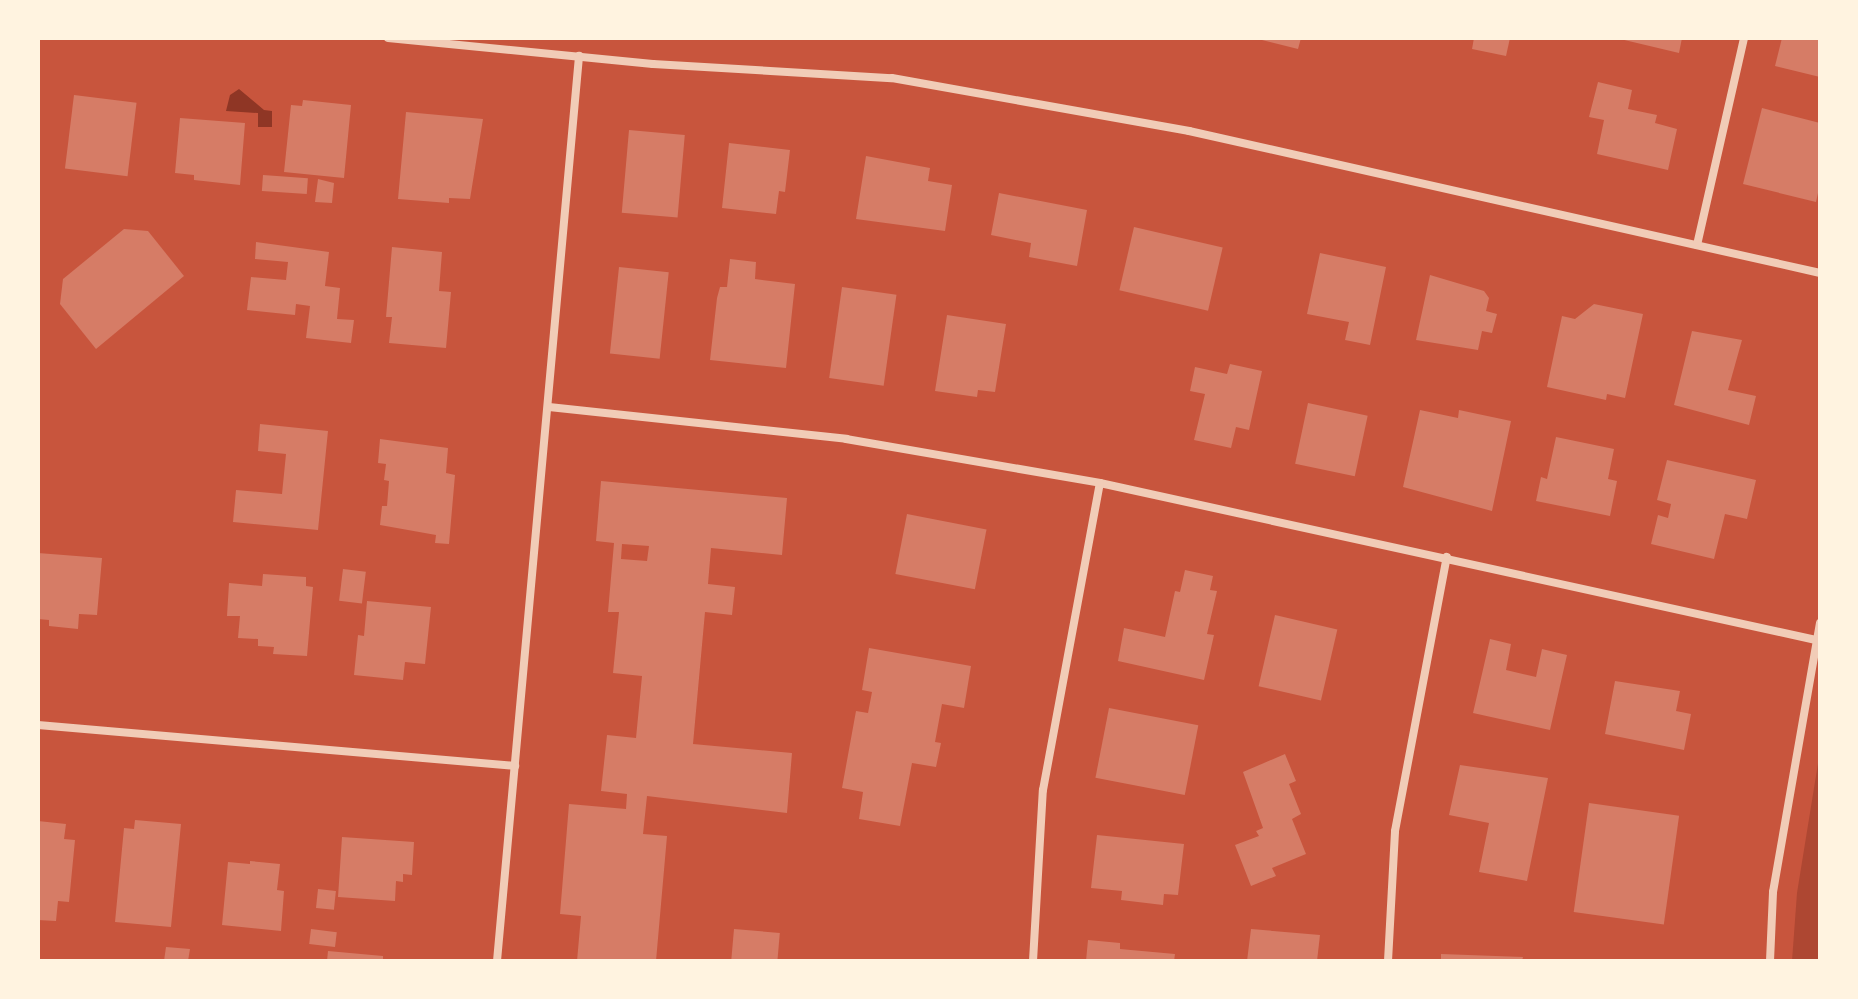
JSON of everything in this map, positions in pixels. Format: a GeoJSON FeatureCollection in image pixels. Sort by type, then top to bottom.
{"type":"FeatureCollection","features":[{"type":"Feature","properties":{"kind":"street"},"geometry":{"type":"LineString","coordinates":[[388,38],[579,56],[892,78],[1189,131],[1820,273]]}},
{"type":"Feature","properties":{"kind":"street"},"geometry":{"type":"LineString","coordinates":[[1697,245],[1744,38]]}},
{"type":"Feature","properties":{"kind":"street"},"geometry":{"type":"LineString","coordinates":[[497,961],[579,56]]}},
{"type":"Feature","properties":{"kind":"street"},"geometry":{"type":"LineString","coordinates":[[549,407],[846,439],[1100,483],[1816,640]]}},
{"type":"Feature","properties":{"kind":"street"},"geometry":{"type":"LineString","coordinates":[[1033,961],[1043,790],[1100,483]]}},
{"type":"Feature","properties":{"kind":"street"},"geometry":{"type":"LineString","coordinates":[[1388,961],[1395,831],[1447,557]]}},
{"type":"Feature","properties":{"kind":"street"},"geometry":{"type":"LineString","coordinates":[[1770,961],[1773,892],[1820,623]]}},
{"type":"Feature","properties":{"kind":"street"},"geometry":{"type":"LineString","coordinates":[[38,725],[515,766]]}},
{"type":"Feature","properties":{"kind":"shaded area"},"geometry":{"type":"Polygon","coordinates":[[[239,89],[264,110],[272,111],[272,127],[258,127],[258,113],[226,111],[230,95],[239,89]]]}},
{"type":"Feature","properties":{"kind":"shaded area"},"geometry":{"type":"Polygon","coordinates":[[[1820,751],[1820,961],[1792,961],[1797,893],[1820,751]]]}},
{"type":"Feature","properties":{"kind":"building"},"geometry":{"type":"Polygon","coordinates":[[[1254,38],[1301,38],[1298,49],[1254,38]]]}},
{"type":"Feature","properties":{"kind":"building"},"geometry":{"type":"Polygon","coordinates":[[[1474,38],[1510,38],[1506,56],[1472,49],[1474,38]]]}},
{"type":"Feature","properties":{"kind":"building"},"geometry":{"type":"Polygon","coordinates":[[[1616,38],[1682,38],[1679,53],[1616,38]]]}},
{"type":"Feature","properties":{"kind":"building"},"geometry":{"type":"Polygon","coordinates":[[[1782,38],[1820,38],[1820,77],[1775,66],[1782,38]]]}},
{"type":"Feature","properties":{"kind":"building"},"geometry":{"type":"Polygon","coordinates":[[[1598,82],[1632,90],[1628,109],[1657,115],[1655,123],[1677,129],[1668,170],[1597,154],[1604,120],[1589,117],[1598,82]]]}},
{"type":"Feature","properties":{"kind":"building"},"geometry":{"type":"Polygon","coordinates":[[[74,95],[137,103],[128,176],[65,168],[74,95]]]}},
{"type":"Feature","properties":{"kind":"building"},"geometry":{"type":"Polygon","coordinates":[[[303,100],[351,105],[344,178],[284,172],[291,105],[302,106],[303,100]]]}},
{"type":"Feature","properties":{"kind":"building"},"geometry":{"type":"Polygon","coordinates":[[[1762,108],[1820,123],[1820,184],[1816,202],[1743,184],[1762,108]]]}},
{"type":"Feature","properties":{"kind":"building"},"geometry":{"type":"Polygon","coordinates":[[[406,112],[483,119],[470,199],[449,198],[449,203],[398,199],[406,112]]]}},
{"type":"Feature","properties":{"kind":"building"},"geometry":{"type":"Polygon","coordinates":[[[180,118],[245,123],[240,185],[194,180],[194,175],[175,173],[180,118]]]}},
{"type":"Feature","properties":{"kind":"building"},"geometry":{"type":"Polygon","coordinates":[[[629,130],[685,135],[678,218],[622,213],[629,130]]]}},
{"type":"Feature","properties":{"kind":"building"},"geometry":{"type":"Polygon","coordinates":[[[729,143],[790,150],[785,192],[779,191],[776,214],[722,208],[729,143]]]}},
{"type":"Feature","properties":{"kind":"building"},"geometry":{"type":"Polygon","coordinates":[[[866,156],[930,168],[928,181],[952,185],[945,231],[856,219],[866,156]]]}},
{"type":"Feature","properties":{"kind":"building"},"geometry":{"type":"Polygon","coordinates":[[[263,175],[308,178],[307,194],[262,191],[263,175]]]}},
{"type":"Feature","properties":{"kind":"building"},"geometry":{"type":"Polygon","coordinates":[[[318,179],[334,183],[332,203],[315,202],[318,179]]]}},
{"type":"Feature","properties":{"kind":"building"},"geometry":{"type":"Polygon","coordinates":[[[999,193],[1087,210],[1077,266],[1029,257],[1031,243],[991,235],[999,193]]]}},
{"type":"Feature","properties":{"kind":"building"},"geometry":{"type":"Polygon","coordinates":[[[1134,227],[1223,247],[1208,311],[1119,290],[1134,227]]]}},
{"type":"Feature","properties":{"kind":"building"},"geometry":{"type":"Polygon","coordinates":[[[124,229],[148,231],[184,276],[96,349],[60,304],[63,279],[124,229]]]}},
{"type":"Feature","properties":{"kind":"building"},"geometry":{"type":"Polygon","coordinates":[[[256,242],[329,252],[325,286],[340,288],[337,319],[354,320],[351,343],[306,338],[310,306],[296,304],[295,315],[247,310],[251,277],[286,280],[288,262],[255,259],[256,242]]]}},
{"type":"Feature","properties":{"kind":"building"},"geometry":{"type":"Polygon","coordinates":[[[392,247],[442,252],[439,291],[451,292],[446,348],[389,343],[392,317],[386,317],[392,247]]]}},
{"type":"Feature","properties":{"kind":"building"},"geometry":{"type":"Polygon","coordinates":[[[1320,253],[1386,267],[1370,345],[1345,340],[1349,322],[1307,314],[1320,253]]]}},
{"type":"Feature","properties":{"kind":"building"},"geometry":{"type":"Polygon","coordinates":[[[730,259],[756,262],[755,279],[795,284],[786,368],[710,360],[717,298],[720,287],[727,287],[730,259]]]}},
{"type":"Feature","properties":{"kind":"building"},"geometry":{"type":"Polygon","coordinates":[[[619,267],[669,272],[660,359],[610,354],[619,267]]]}},
{"type":"Feature","properties":{"kind":"building"},"geometry":{"type":"Polygon","coordinates":[[[1430,275],[1484,291],[1489,298],[1486,311],[1497,314],[1492,333],[1482,331],[1478,350],[1416,340],[1430,275]]]}},
{"type":"Feature","properties":{"kind":"building"},"geometry":{"type":"Polygon","coordinates":[[[842,287],[896,295],[884,386],[829,378],[842,287]]]}},
{"type":"Feature","properties":{"kind":"building"},"geometry":{"type":"Polygon","coordinates":[[[1594,304],[1643,314],[1625,398],[1607,394],[1606,400],[1547,387],[1562,316],[1575,319],[1594,304]]]}},
{"type":"Feature","properties":{"kind":"building"},"geometry":{"type":"Polygon","coordinates":[[[947,315],[1006,324],[995,392],[978,390],[977,397],[935,391],[947,315]]]}},
{"type":"Feature","properties":{"kind":"building"},"geometry":{"type":"Polygon","coordinates":[[[1692,331],[1742,340],[1728,390],[1756,396],[1749,425],[1674,405],[1692,331]]]}},
{"type":"Feature","properties":{"kind":"building"},"geometry":{"type":"Polygon","coordinates":[[[1230,364],[1262,371],[1249,430],[1236,427],[1231,448],[1194,440],[1205,394],[1190,391],[1195,367],[1227,374],[1230,364]]]}},
{"type":"Feature","properties":{"kind":"building"},"geometry":{"type":"Polygon","coordinates":[[[1308,403],[1368,416],[1355,476],[1295,464],[1308,403]]]}},
{"type":"Feature","properties":{"kind":"building"},"geometry":{"type":"Polygon","coordinates":[[[1420,410],[1458,418],[1459,410],[1511,421],[1492,511],[1403,487],[1420,410]]]}},
{"type":"Feature","properties":{"kind":"building"},"geometry":{"type":"Polygon","coordinates":[[[260,424],[328,431],[318,530],[233,522],[236,490],[282,494],[286,454],[258,451],[260,424]]]}},
{"type":"Feature","properties":{"kind":"building"},"geometry":{"type":"Polygon","coordinates":[[[1556,437],[1614,449],[1608,479],[1617,481],[1610,516],[1536,501],[1541,477],[1547,479],[1556,437]]]}},
{"type":"Feature","properties":{"kind":"building"},"geometry":{"type":"Polygon","coordinates":[[[380,439],[448,448],[446,473],[455,475],[449,544],[435,543],[436,535],[380,525],[382,506],[387,506],[389,481],[384,480],[386,464],[378,463],[380,439]]]}},
{"type":"Feature","properties":{"kind":"building"},"geometry":{"type":"Polygon","coordinates":[[[1667,460],[1756,480],[1747,519],[1725,514],[1714,559],[1651,544],[1658,515],[1668,518],[1671,504],[1657,500],[1667,460]]]}},
{"type":"Feature","properties":{"kind":"building"},"geometry":{"type":"Polygon","coordinates":[[[601,481],[787,498],[782,555],[711,548],[708,584],[735,587],[732,615],[705,612],[693,744],[792,753],[787,813],[647,796],[643,834],[667,836],[656,961],[577,961],[581,916],[560,914],[569,804],[626,809],[627,794],[601,791],[607,735],[636,738],[642,676],[613,673],[619,612],[608,612],[614,543],[596,541],[601,481]],[[622,544],[621,559],[647,561],[649,546],[622,544]]]}},
{"type":"Feature","properties":{"kind":"building"},"geometry":{"type":"Polygon","coordinates":[[[907,514],[987,529],[975,589],[895,574],[907,514]]]}},
{"type":"Feature","properties":{"kind":"building"},"geometry":{"type":"Polygon","coordinates":[[[38,553],[102,558],[97,615],[79,614],[78,629],[49,626],[49,620],[38,619],[38,553]]]}},
{"type":"Feature","properties":{"kind":"building"},"geometry":{"type":"Polygon","coordinates":[[[343,569],[366,572],[362,604],[339,601],[343,569]]]}},
{"type":"Feature","properties":{"kind":"building"},"geometry":{"type":"Polygon","coordinates":[[[1185,570],[1213,576],[1210,590],[1217,591],[1207,634],[1214,635],[1204,680],[1118,661],[1124,628],[1165,637],[1175,591],[1180,592],[1185,570]]]}},
{"type":"Feature","properties":{"kind":"building"},"geometry":{"type":"Polygon","coordinates":[[[263,574],[306,577],[306,586],[313,587],[307,656],[273,654],[274,647],[258,646],[258,639],[238,638],[240,616],[227,616],[229,583],[262,586],[263,574]]]}},
{"type":"Feature","properties":{"kind":"building"},"geometry":{"type":"Polygon","coordinates":[[[367,601],[431,607],[425,664],[405,662],[403,680],[354,675],[358,635],[364,636],[367,601]]]}},
{"type":"Feature","properties":{"kind":"building"},"geometry":{"type":"Polygon","coordinates":[[[1275,615],[1337,629],[1321,701],[1259,686],[1275,615]]]}},
{"type":"Feature","properties":{"kind":"building"},"geometry":{"type":"Polygon","coordinates":[[[1490,639],[1511,644],[1506,670],[1536,677],[1542,649],[1567,655],[1550,730],[1473,713],[1490,639]]]}},
{"type":"Feature","properties":{"kind":"building"},"geometry":{"type":"Polygon","coordinates":[[[869,648],[971,666],[964,708],[942,704],[935,742],[941,743],[936,767],[912,763],[900,826],[859,819],[863,792],[842,788],[856,711],[868,713],[872,692],[862,690],[869,648]]]}},
{"type":"Feature","properties":{"kind":"building"},"geometry":{"type":"Polygon","coordinates":[[[1615,681],[1680,691],[1676,711],[1691,714],[1684,750],[1605,734],[1615,681]]]}},
{"type":"Feature","properties":{"kind":"building"},"geometry":{"type":"Polygon","coordinates":[[[1109,708],[1198,725],[1185,795],[1095,778],[1109,708]]]}},
{"type":"Feature","properties":{"kind":"building"},"geometry":{"type":"Polygon","coordinates":[[[1285,754],[1296,781],[1289,784],[1301,814],[1292,819],[1306,854],[1272,868],[1276,876],[1251,886],[1235,845],[1259,836],[1256,831],[1263,828],[1243,772],[1285,754]]]}},
{"type":"Feature","properties":{"kind":"building"},"geometry":{"type":"Polygon","coordinates":[[[1460,765],[1548,778],[1527,881],[1479,872],[1489,823],[1449,815],[1460,765]]]}},
{"type":"Feature","properties":{"kind":"building"},"geometry":{"type":"Polygon","coordinates":[[[1589,803],[1679,816],[1664,925],[1574,912],[1589,803]]]}},
{"type":"Feature","properties":{"kind":"building"},"geometry":{"type":"Polygon","coordinates":[[[135,820],[181,824],[171,927],[115,922],[124,828],[134,829],[135,820]]]}},
{"type":"Feature","properties":{"kind":"building"},"geometry":{"type":"Polygon","coordinates":[[[38,821],[66,824],[64,839],[75,840],[69,902],[58,901],[56,921],[38,920],[38,821]]]}},
{"type":"Feature","properties":{"kind":"building"},"geometry":{"type":"Polygon","coordinates":[[[1097,835],[1184,844],[1178,895],[1164,894],[1163,905],[1121,900],[1122,891],[1091,888],[1097,835]]]}},
{"type":"Feature","properties":{"kind":"building"},"geometry":{"type":"Polygon","coordinates":[[[342,837],[414,842],[412,875],[403,874],[403,882],[396,881],[395,901],[338,897],[342,837]]]}},
{"type":"Feature","properties":{"kind":"building"},"geometry":{"type":"Polygon","coordinates":[[[250,861],[280,864],[277,890],[284,891],[281,931],[222,925],[228,862],[250,864],[250,861]]]}},
{"type":"Feature","properties":{"kind":"building"},"geometry":{"type":"Polygon","coordinates":[[[318,889],[336,891],[334,910],[316,908],[318,889]]]}},
{"type":"Feature","properties":{"kind":"building"},"geometry":{"type":"Polygon","coordinates":[[[311,929],[337,932],[335,947],[309,944],[311,929]]]}},
{"type":"Feature","properties":{"kind":"building"},"geometry":{"type":"Polygon","coordinates":[[[734,929],[780,933],[777,961],[731,961],[734,929]]]}},
{"type":"Feature","properties":{"kind":"building"},"geometry":{"type":"Polygon","coordinates":[[[1251,929],[1320,935],[1317,961],[1247,961],[1251,929]]]}},
{"type":"Feature","properties":{"kind":"building"},"geometry":{"type":"Polygon","coordinates":[[[1088,940],[1120,943],[1120,949],[1175,954],[1174,961],[1086,961],[1088,940]]]}},
{"type":"Feature","properties":{"kind":"building"},"geometry":{"type":"Polygon","coordinates":[[[166,947],[190,949],[188,961],[164,961],[166,947]]]}},
{"type":"Feature","properties":{"kind":"building"},"geometry":{"type":"Polygon","coordinates":[[[328,951],[383,956],[383,961],[327,961],[328,951]]]}},
{"type":"Feature","properties":{"kind":"building"},"geometry":{"type":"Polygon","coordinates":[[[1441,954],[1523,957],[1522,961],[1441,961],[1441,954]]]}}]}
